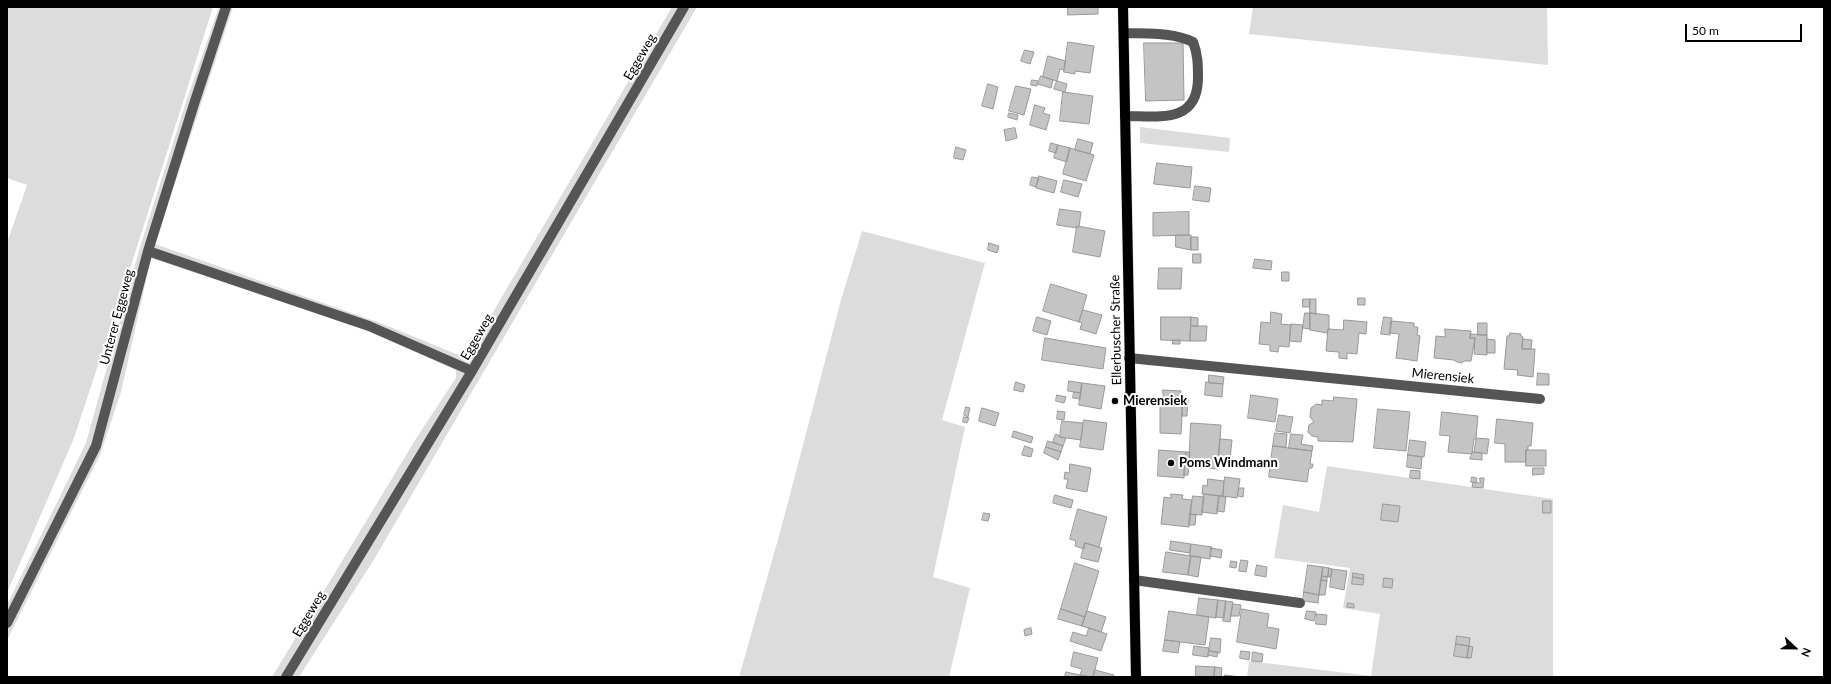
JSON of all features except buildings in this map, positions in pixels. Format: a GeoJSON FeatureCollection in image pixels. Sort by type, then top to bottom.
{"type":"FeatureCollection","features":[{"type":"Feature","properties":{"kind":"main road","name":"Ellerbuscher Straße"},"geometry":{"type":"LineString","coordinates":[[1123,7],[1136,677]]}},
{"type":"Feature","properties":{"kind":"street","name":"Unterer Eggeweg"},"geometry":{"type":"LineString","coordinates":[[7,623],[96,446],[148,251],[226,7]]}},
{"type":"Feature","properties":{"kind":"street","name":"Eggeweg"},"geometry":{"type":"LineString","coordinates":[[286,677],[472,371],[684,7]]}},
{"type":"Feature","properties":{"kind":"street"},"geometry":{"type":"LineString","coordinates":[[1124,33],[1172,35],[1186,38],[1193,42],[1198,53],[1196,98],[1189,107],[1180,112],[1164,116],[1125,116]]}},
{"type":"Feature","properties":{"kind":"street"},"geometry":{"type":"LineString","coordinates":[[148,251],[369,326],[472,371]]}},
{"type":"Feature","properties":{"kind":"street","name":"Mierensiek"},"geometry":{"type":"LineString","coordinates":[[1129,358],[1540,399]]}},
{"type":"Feature","properties":{"kind":"street"},"geometry":{"type":"LineString","coordinates":[[1134,580],[1300,603]]}},
{"type":"Feature","properties":{"kind":"shaded area"},"geometry":{"type":"Polygon","coordinates":[[[7,7],[213,7],[137,247],[74,438],[7,593],[7,243],[27,185],[7,178],[7,7]]]}},
{"type":"Feature","properties":{"kind":"shaded area"},"geometry":{"type":"Polygon","coordinates":[[[219,7],[233,7],[155,244],[383,324],[466,358],[672,7],[697,7],[373,561],[299,677],[272,677],[417,437],[456,378],[456,370],[366,330],[151,258],[121,392],[100,455],[7,640],[7,605],[86,443],[140,247],[186,102],[219,7]]]}},
{"type":"Feature","properties":{"kind":"shaded area"},"geometry":{"type":"Polygon","coordinates":[[[1253,7],[1547,7],[1548,65],[1249,34],[1253,7]]]}},
{"type":"Feature","properties":{"kind":"shaded area"},"geometry":{"type":"Polygon","coordinates":[[[1140,127],[1230,138],[1229,152],[1140,143],[1140,127]]]}},
{"type":"Feature","properties":{"kind":"shaded area"},"geometry":{"type":"Polygon","coordinates":[[[862,231],[985,263],[942,420],[965,427],[933,577],[970,588],[949,677],[739,677],[782,525],[841,300],[862,231]]]}},
{"type":"Feature","properties":{"kind":"shaded area"},"geometry":{"type":"Polygon","coordinates":[[[1327,466],[1553,499],[1553,677],[1247,677],[1249,661],[1371,676],[1380,614],[1343,608],[1350,568],[1274,558],[1283,505],[1319,512],[1327,466]]]}},
{"type":"Feature","properties":{"kind":"place","name":"Mierensiek"},"geometry":{"type":"Point","coordinates":[1115,401]}},
{"type":"Feature","properties":{"kind":"place","name":"Poms Windmann"},"geometry":{"type":"Point","coordinates":[1171,463]}}]}
